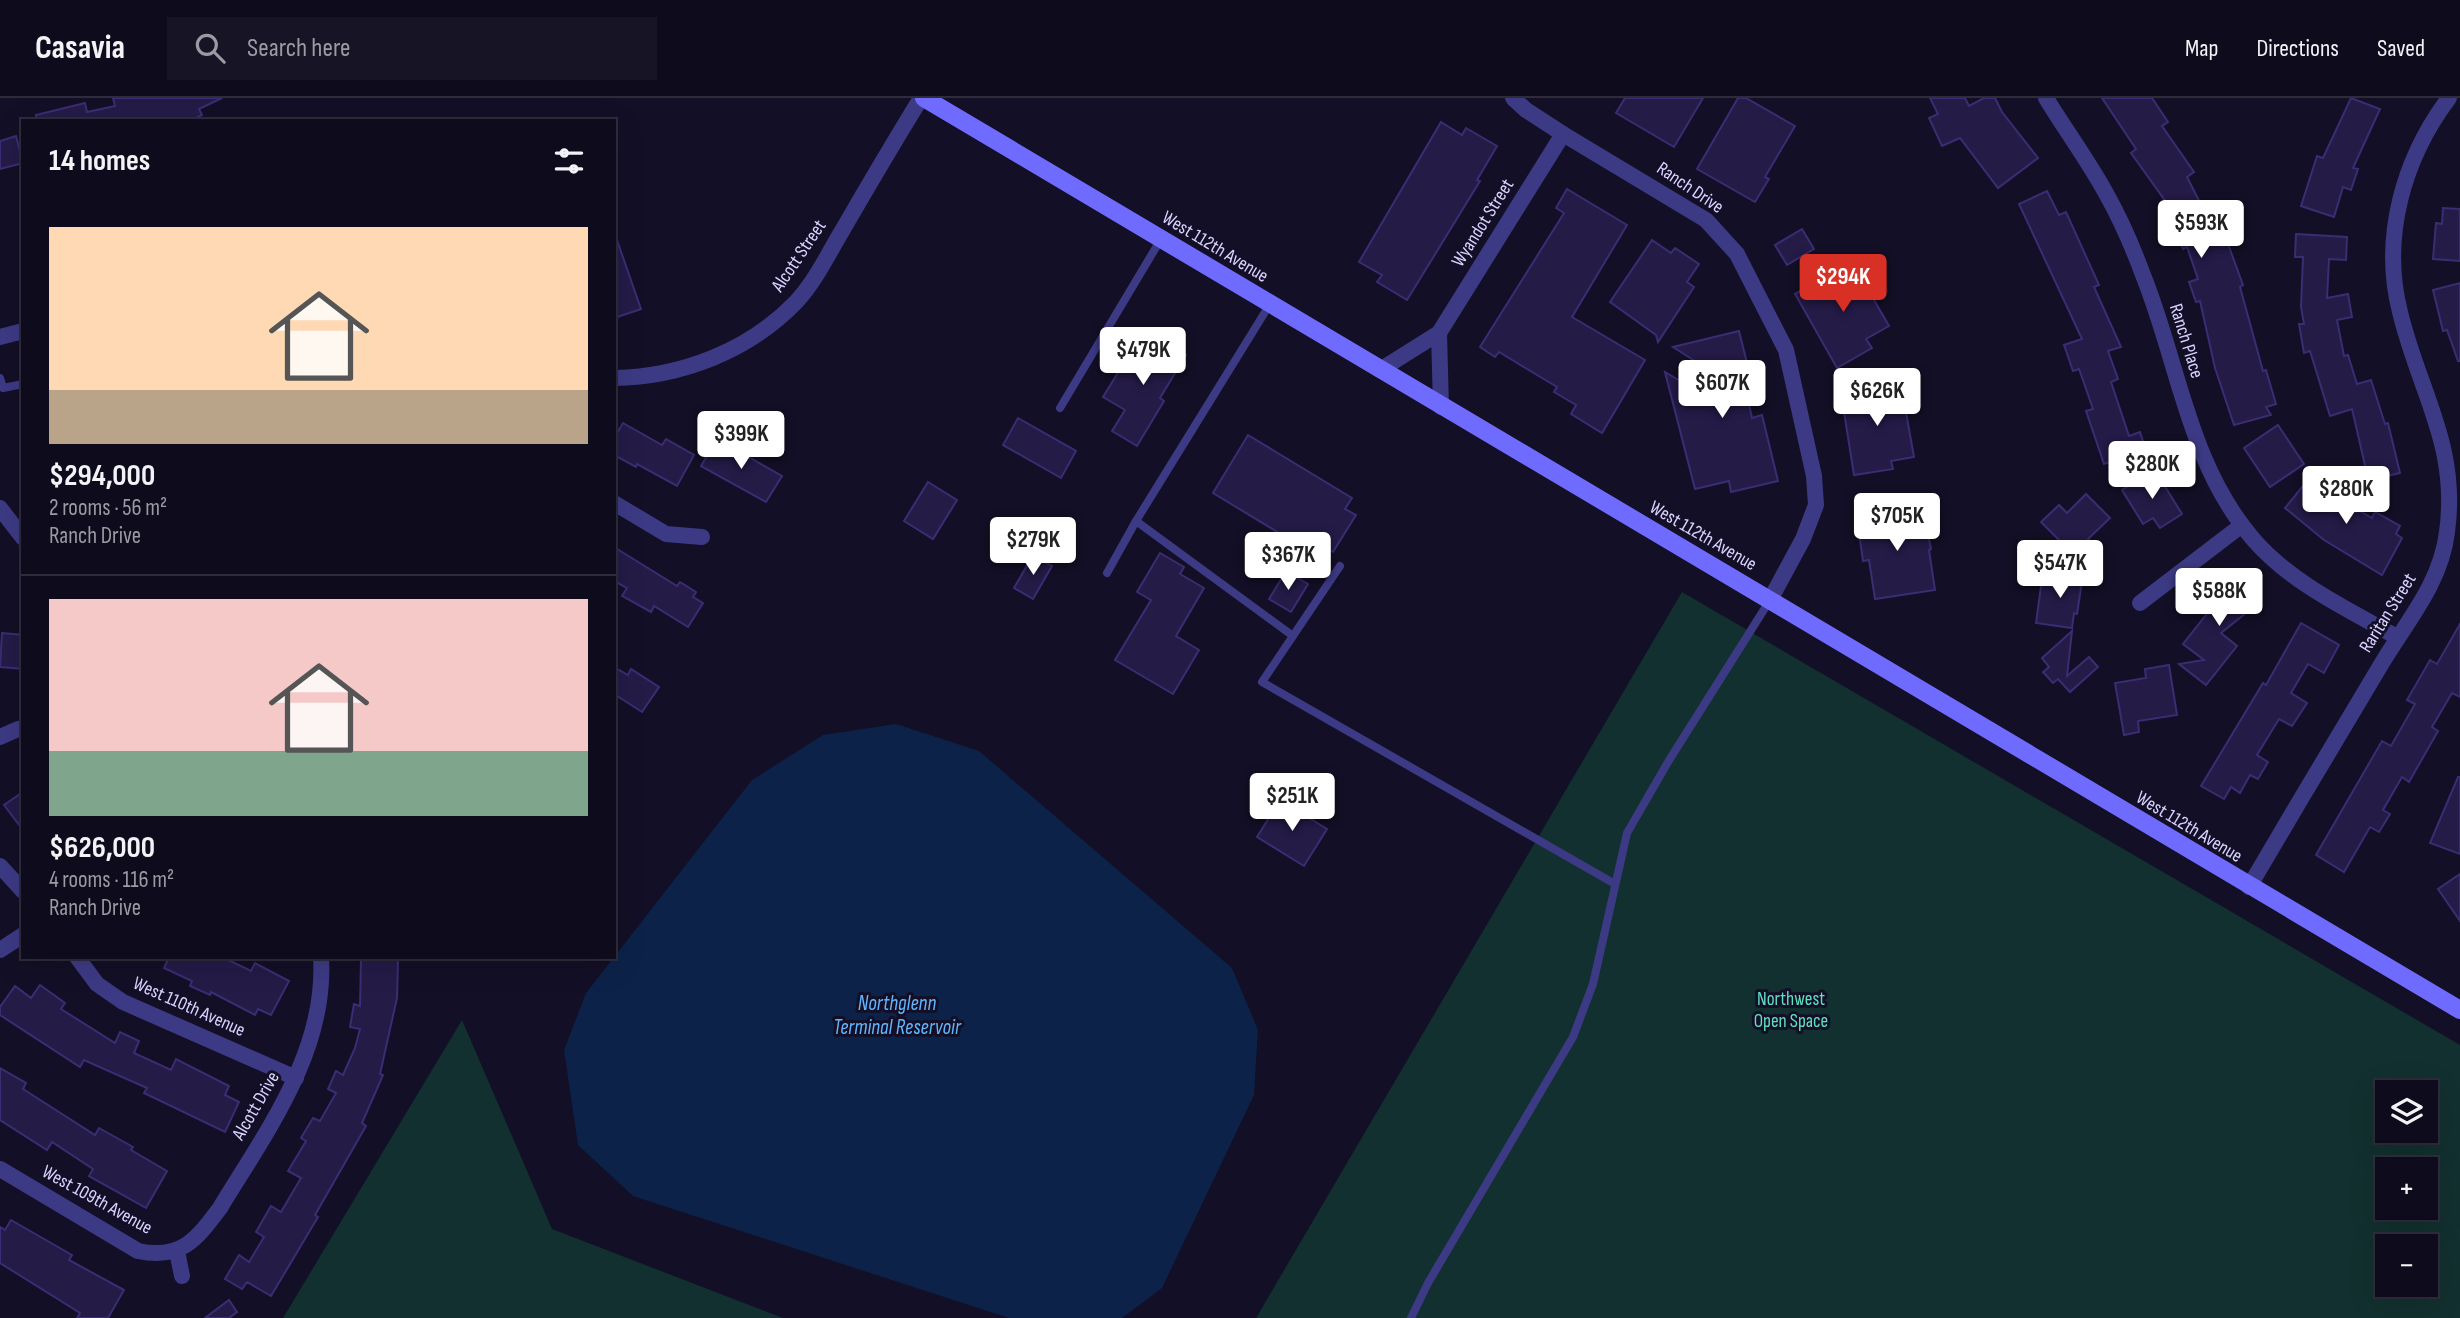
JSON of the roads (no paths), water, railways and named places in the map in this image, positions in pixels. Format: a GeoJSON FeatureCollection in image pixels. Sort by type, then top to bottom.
{"type":"FeatureCollection","features":[{"type":"Feature","properties":{"kind":"main road","name":"West 112th Avenue"},"geometry":{"type":"LineString","coordinates":[[922,98],[2460,1010]]}},
{"type":"Feature","properties":{"kind":"street","name":"Alcott Street"},"geometry":{"type":"LineString","coordinates":[[616,378],[662,374],[708,361],[778,320],[799,299],[819,270],[922,98]]}},
{"type":"Feature","properties":{"kind":"street","name":"Ranch Drive"},"geometry":{"type":"LineString","coordinates":[[1513,98],[1526,110],[1563,134],[1706,220],[1737,254],[1786,350],[1814,476],[1816,505],[1803,539],[1770,600]]}},
{"type":"Feature","properties":{"kind":"street","name":"Ranch Place"},"geometry":{"type":"LineString","coordinates":[[2046,98],[2107,194],[2124,228],[2145,279],[2197,443],[2212,477],[2242,525],[2288,573],[2397,637]]}},
{"type":"Feature","properties":{"kind":"street","name":"Raritan Street"},"geometry":{"type":"LineString","coordinates":[[2249,887],[2397,637],[2431,588],[2447,533],[2450,492],[2442,436],[2400,314],[2393,281],[2393,237],[2410,168],[2429,129],[2449,98]]}},
{"type":"Feature","properties":{"kind":"street","name":"Wyandot Street"},"geometry":{"type":"LineString","coordinates":[[1380,370],[1439,333],[1563,134]]}},
{"type":"Feature","properties":{"kind":"street"},"geometry":{"type":"LineString","coordinates":[[0,337],[21,332]]}},
{"type":"Feature","properties":{"kind":"street"},"geometry":{"type":"LineString","coordinates":[[1439,333],[1441,407]]}},
{"type":"Feature","properties":{"kind":"street"},"geometry":{"type":"LineString","coordinates":[[616,504],[666,534],[702,537]]}},
{"type":"Feature","properties":{"kind":"street"},"geometry":{"type":"LineString","coordinates":[[0,508],[21,535]]}},
{"type":"Feature","properties":{"kind":"street"},"geometry":{"type":"LineString","coordinates":[[2140,603],[2242,525]]}},
{"type":"Feature","properties":{"kind":"street"},"geometry":{"type":"LineString","coordinates":[[0,737],[18,729]]}},
{"type":"Feature","properties":{"kind":"street"},"geometry":{"type":"LineString","coordinates":[[0,866],[21,889]]}},
{"type":"Feature","properties":{"kind":"street"},"geometry":{"type":"LineString","coordinates":[[0,950],[21,937]]}},
{"type":"Feature","properties":{"kind":"street","name":"West 110th Avenue"},"geometry":{"type":"LineString","coordinates":[[78,959],[97,984],[123,1002],[296,1078]]}},
{"type":"Feature","properties":{"kind":"street","name":"Alcott Drive"},"geometry":{"type":"LineString","coordinates":[[177,1251],[205,1227],[220,1208],[296,1078],[310,1041],[319,1003],[321,959]]}},
{"type":"Feature","properties":{"kind":"street","name":"West 109th Avenue"},"geometry":{"type":"LineString","coordinates":[[0,1169],[138,1251],[156,1255],[177,1251]]}},
{"type":"Feature","properties":{"kind":"street"},"geometry":{"type":"LineString","coordinates":[[177,1251],[182,1276]]}},
{"type":"Feature","properties":{"kind":"lane"},"geometry":{"type":"LineString","coordinates":[[1060,408],[1161,239]]}},
{"type":"Feature","properties":{"kind":"lane"},"geometry":{"type":"LineString","coordinates":[[1107,573],[1136,521],[1270,304]]}},
{"type":"Feature","properties":{"kind":"lane"},"geometry":{"type":"LineString","coordinates":[[0,378],[3,388],[21,384]]}},
{"type":"Feature","properties":{"kind":"lane"},"geometry":{"type":"LineString","coordinates":[[1136,521],[1293,636]]}},
{"type":"Feature","properties":{"kind":"lane"},"geometry":{"type":"LineString","coordinates":[[1340,566],[1262,682],[1615,884]]}},
{"type":"Feature","properties":{"kind":"lane"},"geometry":{"type":"LineString","coordinates":[[1411,1318],[1428,1283],[1573,1037],[1593,984],[1628,833],[1668,762],[1770,600]]}},
{"type":"Feature","properties":{"kind":"water","name":"Northglenn Terminal Reservoir"},"geometry":{"type":"Polygon","coordinates":[[[896,724],[979,751],[1232,968],[1258,1030],[1254,1095],[1162,1288],[1122,1318],[1009,1318],[633,1196],[578,1145],[564,1050],[586,993],[612,959],[616,959],[616,955],[752,780],[823,735],[896,724]]]}},
{"type":"Feature","properties":{"kind":"park label","name":"Northwest Open Space"},"geometry":{"type":"Point","coordinates":[1791,1010]}}]}
